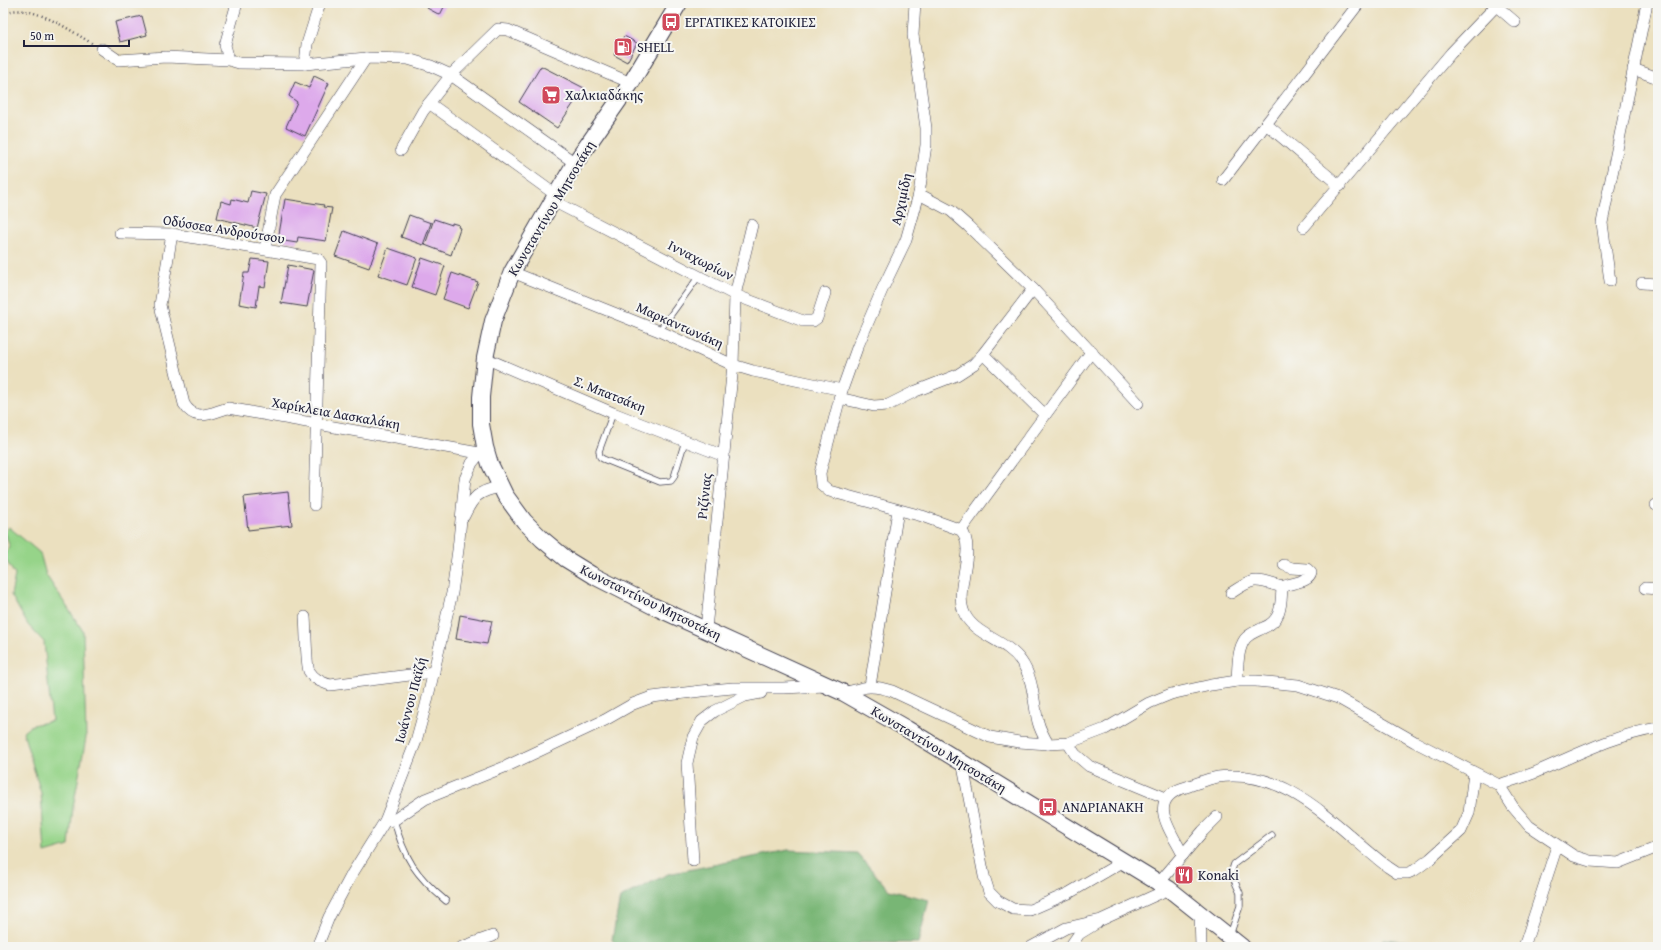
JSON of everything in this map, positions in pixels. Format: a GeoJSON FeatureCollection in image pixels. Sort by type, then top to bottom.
{"type":"FeatureCollection","features":[{"type":"Feature","properties":{"kind":"main road","name":"Κωνσταντίνου Μητσοτάκη"},"geometry":{"type":"LineString","coordinates":[[679,3],[631,83],[575,163],[512,272],[493,321],[485,358],[481,397],[482,450],[500,487],[524,521],[542,539],[566,559],[592,575],[653,606],[844,693],[962,762],[1164,886],[1242,947]]}},
{"type":"Feature","properties":{"kind":"street"},"geometry":{"type":"LineString","coordinates":[[229,60],[224,45],[237,3]]}},
{"type":"Feature","properties":{"kind":"street"},"geometry":{"type":"LineString","coordinates":[[305,64],[307,44],[320,3]]}},
{"type":"Feature","properties":{"kind":"street","name":"Αρχιμίδη"},"geometry":{"type":"LineString","coordinates":[[915,3],[913,35],[926,128],[926,145],[919,194],[906,240],[857,348],[840,394],[820,473],[821,484],[824,488],[830,491],[922,516],[961,530]]}},
{"type":"Feature","properties":{"kind":"street"},"geometry":{"type":"LineString","coordinates":[[1223,180],[1359,3]]}},
{"type":"Feature","properties":{"kind":"street"},"geometry":{"type":"LineString","coordinates":[[1610,281],[1602,223],[1647,3]]}},
{"type":"Feature","properties":{"kind":"street"},"geometry":{"type":"LineString","coordinates":[[1304,227],[1451,53],[1495,4],[1515,22]]}},
{"type":"Feature","properties":{"kind":"street"},"geometry":{"type":"LineString","coordinates":[[401,150],[415,124],[429,103],[451,75],[498,29],[503,28],[631,83]]}},
{"type":"Feature","properties":{"kind":"street"},"geometry":{"type":"LineString","coordinates":[[102,49],[118,60],[166,57],[229,60],[240,63],[305,64],[366,58],[408,59],[451,75],[575,163]]}},
{"type":"Feature","properties":{"kind":"street"},"geometry":{"type":"LineString","coordinates":[[264,249],[275,195],[366,58]]}},
{"type":"Feature","properties":{"kind":"street"},"geometry":{"type":"LineString","coordinates":[[1633,69],[1658,78]]}},
{"type":"Feature","properties":{"kind":"street","name":"Ινναχωρίων"},"geometry":{"type":"LineString","coordinates":[[429,103],[555,198],[735,295],[803,321],[813,321],[817,318],[825,293]]}},
{"type":"Feature","properties":{"kind":"street"},"geometry":{"type":"LineString","coordinates":[[1266,124],[1340,186]]}},
{"type":"Feature","properties":{"kind":"street"},"geometry":{"type":"LineString","coordinates":[[919,194],[951,211],[1032,289],[1138,403]]}},
{"type":"Feature","properties":{"kind":"street","name":"Ριζίνιας"},"geometry":{"type":"LineString","coordinates":[[706,629],[733,365],[735,295],[752,225]]}},
{"type":"Feature","properties":{"kind":"street","name":"Οδύσσεα Ανδρούτσου"},"geometry":{"type":"LineString","coordinates":[[120,233],[172,234],[318,259],[321,263],[317,423]]}},
{"type":"Feature","properties":{"kind":"street","name":"Χαρίκλεια Δασκαλάκη"},"geometry":{"type":"LineString","coordinates":[[172,234],[160,305],[184,404],[189,412],[200,416],[228,408],[255,414],[482,450]]}},
{"type":"Feature","properties":{"kind":"street","name":"Μαρκαντωνάκη"},"geometry":{"type":"LineString","coordinates":[[512,272],[659,332],[733,365],[840,394],[874,406],[888,405],[916,391],[957,375],[974,364],[1032,289]]}},
{"type":"Feature","properties":{"kind":"street"},"geometry":{"type":"LineString","coordinates":[[1642,283],[1658,284]]}},
{"type":"Feature","properties":{"kind":"street"},"geometry":{"type":"LineString","coordinates":[[1048,744],[1038,724],[1031,682],[1021,660],[1004,644],[973,626],[963,613],[961,604],[962,584],[967,540],[961,530],[1092,352]]}},
{"type":"Feature","properties":{"kind":"street"},"geometry":{"type":"LineString","coordinates":[[983,354],[1045,414]]}},
{"type":"Feature","properties":{"kind":"street","name":"Σ. Μπατσάκη"},"geometry":{"type":"LineString","coordinates":[[485,358],[613,413],[724,456]]}},
{"type":"Feature","properties":{"kind":"street"},"geometry":{"type":"LineString","coordinates":[[314,505],[317,423]]}},
{"type":"Feature","properties":{"kind":"street","name":"Ιωάννου Παϊζή"},"geometry":{"type":"LineString","coordinates":[[317,947],[329,917],[352,874],[390,820],[416,741],[452,593],[462,520],[464,485],[467,471],[482,450]]}},
{"type":"Feature","properties":{"kind":"street"},"geometry":{"type":"LineString","coordinates":[[464,485],[479,494]]}},
{"type":"Feature","properties":{"kind":"street"},"geometry":{"type":"LineString","coordinates":[[462,520],[471,501],[479,494],[490,489],[500,487]]}},
{"type":"Feature","properties":{"kind":"street"},"geometry":{"type":"LineString","coordinates":[[870,686],[898,510]]}},
{"type":"Feature","properties":{"kind":"street"},"geometry":{"type":"LineString","coordinates":[[1231,593],[1252,580],[1282,587],[1290,583],[1308,580],[1310,578],[1311,573],[1307,569],[1292,568],[1284,565]]}},
{"type":"Feature","properties":{"kind":"street"},"geometry":{"type":"LineString","coordinates":[[1237,681],[1242,645],[1250,634],[1268,627],[1276,619],[1280,610],[1282,587]]}},
{"type":"Feature","properties":{"kind":"street"},"geometry":{"type":"LineString","coordinates":[[1645,588],[1658,590]]}},
{"type":"Feature","properties":{"kind":"street"},"geometry":{"type":"LineString","coordinates":[[305,617],[309,670],[315,678],[321,682],[330,685],[434,672]]}},
{"type":"Feature","properties":{"kind":"street"},"geometry":{"type":"LineString","coordinates":[[844,693],[870,686],[892,691],[990,737],[1019,742],[1048,744],[1068,743],[1105,729],[1149,703],[1171,694],[1237,681],[1256,681],[1298,686],[1338,698],[1415,742],[1499,785],[1513,807],[1529,826],[1574,856],[1590,861],[1618,863],[1658,847]]}},
{"type":"Feature","properties":{"kind":"street"},"geometry":{"type":"LineString","coordinates":[[390,820],[426,800],[507,766],[605,720],[633,704],[652,698],[717,690],[828,686]]}},
{"type":"Feature","properties":{"kind":"street"},"geometry":{"type":"LineString","coordinates":[[693,860],[687,763],[692,738],[702,721],[715,711],[745,696],[783,688]]}},
{"type":"Feature","properties":{"kind":"street"},"geometry":{"type":"LineString","coordinates":[[1499,785],[1533,773],[1562,759],[1626,735],[1658,728]]}},
{"type":"Feature","properties":{"kind":"street"},"geometry":{"type":"LineString","coordinates":[[1068,743],[1075,754],[1089,766],[1166,798]]}},
{"type":"Feature","properties":{"kind":"street"},"geometry":{"type":"LineString","coordinates":[[962,762],[984,876],[989,892],[998,901],[1013,909],[1030,910],[1069,893],[1124,861]]}},
{"type":"Feature","properties":{"kind":"street"},"geometry":{"type":"LineString","coordinates":[[1183,855],[1163,813],[1163,805],[1166,798],[1176,790],[1217,778],[1235,776],[1261,780],[1278,786],[1316,807],[1388,867],[1397,873],[1408,873],[1415,870],[1430,859],[1461,832],[1469,813],[1474,773]]}},
{"type":"Feature","properties":{"kind":"street"},"geometry":{"type":"LineString","coordinates":[[1070,947],[1079,934],[1101,920],[1164,886],[1183,855],[1218,817]]}},
{"type":"Feature","properties":{"kind":"street"},"geometry":{"type":"LineString","coordinates":[[1524,947],[1557,846]]}},
{"type":"Feature","properties":{"kind":"street"},"geometry":{"type":"LineString","coordinates":[[1200,915],[1201,947]]}},
{"type":"Feature","properties":{"kind":"street"},"geometry":{"type":"LineString","coordinates":[[1030,947],[1066,928],[1101,920]]}},
{"type":"Feature","properties":{"kind":"street"},"geometry":{"type":"LineString","coordinates":[[462,947],[493,936]]}},
{"type":"Feature","properties":{"kind":"lane"},"geometry":{"type":"LineString","coordinates":[[659,332],[699,276]]}},
{"type":"Feature","properties":{"kind":"lane"},"geometry":{"type":"LineString","coordinates":[[613,413],[599,451],[600,457],[660,482],[671,481],[686,441]]}},
{"type":"Feature","properties":{"kind":"lane"},"geometry":{"type":"LineString","coordinates":[[390,820],[407,859],[431,888],[446,901]]}},
{"type":"Feature","properties":{"kind":"lane"},"geometry":{"type":"LineString","coordinates":[[1229,937],[1235,924],[1240,906],[1240,893],[1231,873],[1234,864],[1272,835]]}},
{"type":"Feature","properties":{"kind":"path"},"geometry":{"type":"LineString","coordinates":[[3,14],[9,10],[21,9],[39,13],[102,49]]}},
{"type":"Feature","properties":{"kind":"green space"},"geometry":{"type":"Polygon","coordinates":[[[9,527],[40,553],[46,575],[83,631],[86,738],[73,807],[69,846],[45,853],[41,793],[23,732],[32,725],[52,721],[44,642],[28,625],[11,595],[15,575],[3,555],[10,548],[5,532],[9,527]]]}},
{"type":"Feature","properties":{"kind":"green space"},"geometry":{"type":"Polygon","coordinates":[[[788,850],[857,853],[889,890],[929,900],[918,943],[859,943],[859,947],[619,947],[612,940],[620,898],[668,874],[788,850]]]}},
{"type":"Feature","properties":{"kind":"green space"},"geometry":{"type":"Polygon","coordinates":[[[1383,939],[1469,947],[1379,947],[1383,939]]]}},
{"type":"Feature","properties":{"kind":"building"},"geometry":{"type":"Polygon","coordinates":[[[429,3],[446,3],[440,15],[427,8],[429,3]]]}},
{"type":"Feature","properties":{"kind":"building"},"geometry":{"type":"Polygon","coordinates":[[[142,16],[147,35],[120,42],[115,22],[142,16]]]}},
{"type":"Feature","properties":{"kind":"building"},"geometry":{"type":"Polygon","coordinates":[[[624,36],[637,43],[627,62],[614,55],[624,36]]]}},
{"type":"Feature","properties":{"kind":"building","name":"Χαλκιαδάκης"},"geometry":{"type":"Polygon","coordinates":[[[541,66],[584,88],[557,128],[519,102],[541,66]]]}},
{"type":"Feature","properties":{"kind":"building"},"geometry":{"type":"Polygon","coordinates":[[[314,76],[329,83],[305,136],[286,127],[297,102],[289,96],[295,82],[309,88],[314,76]]]}},
{"type":"Feature","properties":{"kind":"building"},"geometry":{"type":"Polygon","coordinates":[[[251,191],[266,194],[257,228],[217,218],[221,201],[231,204],[232,199],[248,203],[251,191]]]}},
{"type":"Feature","properties":{"kind":"building"},"geometry":{"type":"Polygon","coordinates":[[[285,199],[324,205],[323,207],[332,208],[326,241],[298,237],[297,243],[278,240],[285,199]]]}},
{"type":"Feature","properties":{"kind":"building"},"geometry":{"type":"Polygon","coordinates":[[[409,215],[431,223],[423,245],[401,237],[409,215]]]}},
{"type":"Feature","properties":{"kind":"building"},"geometry":{"type":"Polygon","coordinates":[[[434,219],[452,225],[452,223],[459,225],[458,227],[460,228],[451,255],[425,245],[434,219]]]}},
{"type":"Feature","properties":{"kind":"building"},"geometry":{"type":"Polygon","coordinates":[[[344,231],[378,244],[369,268],[335,256],[344,231]]]}},
{"type":"Feature","properties":{"kind":"building"},"geometry":{"type":"Polygon","coordinates":[[[388,248],[417,258],[407,285],[378,275],[388,248]]]}},
{"type":"Feature","properties":{"kind":"building"},"geometry":{"type":"Polygon","coordinates":[[[422,258],[445,266],[435,295],[412,287],[422,258]]]}},
{"type":"Feature","properties":{"kind":"building"},"geometry":{"type":"Polygon","coordinates":[[[252,259],[269,261],[265,287],[259,286],[256,307],[239,304],[244,273],[249,273],[252,259]]]}},
{"type":"Feature","properties":{"kind":"building"},"geometry":{"type":"Polygon","coordinates":[[[288,265],[314,270],[307,307],[281,303],[288,265]]]}},
{"type":"Feature","properties":{"kind":"building"},"geometry":{"type":"Polygon","coordinates":[[[452,273],[478,282],[468,308],[443,299],[452,273]]]}},
{"type":"Feature","properties":{"kind":"building"},"geometry":{"type":"Polygon","coordinates":[[[288,492],[292,525],[248,530],[244,497],[288,492]]]}},
{"type":"Feature","properties":{"kind":"building"},"geometry":{"type":"Polygon","coordinates":[[[460,615],[492,621],[487,644],[456,639],[460,615]]]}},
{"type":"Feature","properties":{"kind":"place","name":"ΕΡΓΑΤΙΚΕΣ ΚΑΤΟΙΚΙΕΣ"},"geometry":{"type":"Point","coordinates":[671,22]}},
{"type":"Feature","properties":{"kind":"place","name":"SHELL"},"geometry":{"type":"Point","coordinates":[623,47]}},
{"type":"Feature","properties":{"kind":"place","name":"Χαλκιαδάκης"},"geometry":{"type":"Point","coordinates":[551,95]}},
{"type":"Feature","properties":{"kind":"place","name":"ΑΝΔΡΙΑΝΑΚΗ"},"geometry":{"type":"Point","coordinates":[1048,807]}},
{"type":"Feature","properties":{"kind":"place","name":"Konaki"},"geometry":{"type":"Point","coordinates":[1184,875]}}]}
